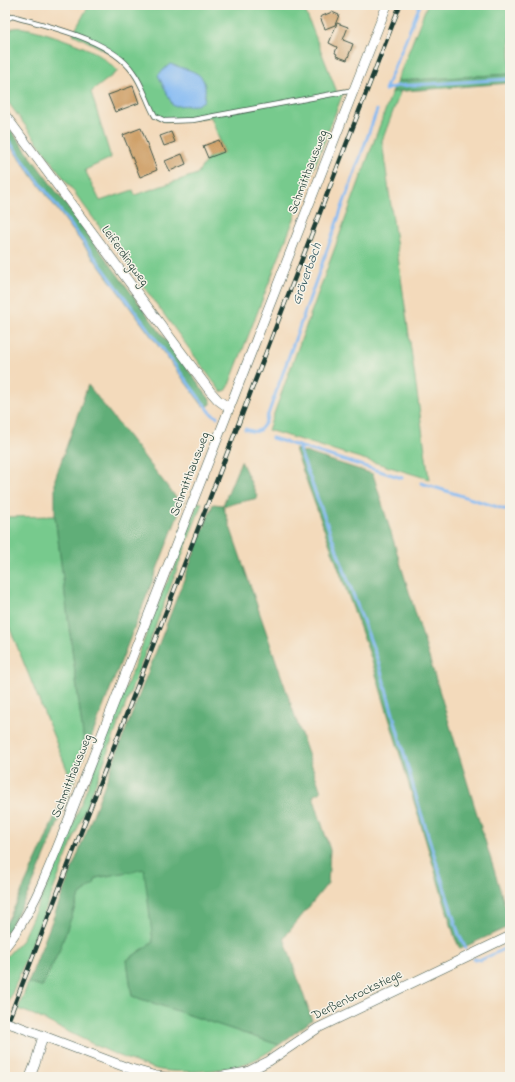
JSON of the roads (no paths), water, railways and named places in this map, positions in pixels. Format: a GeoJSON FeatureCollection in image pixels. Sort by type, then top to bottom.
{"type":"FeatureCollection","features":[{"type":"Feature","properties":{"kind":"street","name":"Schmitthausweg"},"geometry":{"type":"LineString","coordinates":[[5,946],[24,920],[55,853],[387,5]]}},
{"type":"Feature","properties":{"kind":"street","name":"Leiferdingweg"},"geometry":{"type":"LineString","coordinates":[[5,115],[210,391],[218,400],[229,408]]}},
{"type":"Feature","properties":{"kind":"street","name":"Derßenbrockstiege"},"geometry":{"type":"LineString","coordinates":[[217,1077],[247,1072],[269,1062],[318,1028],[510,936]]}},
{"type":"Feature","properties":{"kind":"street"},"geometry":{"type":"LineString","coordinates":[[5,1022],[128,1068],[156,1076],[167,1077]]}},
{"type":"Feature","properties":{"kind":"street"},"geometry":{"type":"LineString","coordinates":[[30,1077],[43,1036]]}},
{"type":"Feature","properties":{"kind":"lane"},"geometry":{"type":"LineString","coordinates":[[5,15],[80,37],[102,46],[116,56],[133,72],[155,116],[165,121],[193,120],[354,90]]}},
{"type":"Feature","properties":{"kind":"lane"},"geometry":{"type":"LineString","coordinates":[[5,20],[12,16]]}},
{"type":"Feature","properties":{"kind":"water"},"geometry":{"type":"Polygon","coordinates":[[[170,64],[192,71],[202,78],[205,91],[204,101],[197,105],[173,106],[158,75],[170,64]]]}},
{"type":"Feature","properties":{"kind":"waterway"},"geometry":{"type":"LineString","coordinates":[[385,90],[420,5]]}},
{"type":"Feature","properties":{"kind":"waterway","name":"Gröverbach"},"geometry":{"type":"LineString","coordinates":[[385,90],[397,86],[510,79]]}},
{"type":"Feature","properties":{"kind":"waterway","name":"Gröverbach"},"geometry":{"type":"LineString","coordinates":[[245,429],[257,431],[261,429],[265,423],[377,110]]}},
{"type":"Feature","properties":{"kind":"waterway","name":"Gröverbach"},"geometry":{"type":"LineString","coordinates":[[5,136],[200,399],[212,414],[217,417]]}},
{"type":"Feature","properties":{"kind":"waterway","name":"Gröverbach"},"geometry":{"type":"LineString","coordinates":[[272,438],[402,478]]}},
{"type":"Feature","properties":{"kind":"waterway"},"geometry":{"type":"LineString","coordinates":[[298,446],[378,661],[417,800],[459,935],[466,948]]}},
{"type":"Feature","properties":{"kind":"waterway","name":"Gröverbach"},"geometry":{"type":"LineString","coordinates":[[421,483],[510,511]]}},
{"type":"Feature","properties":{"kind":"waterway"},"geometry":{"type":"LineString","coordinates":[[474,959],[481,960],[510,946]]}},
{"type":"Feature","properties":{"kind":"railway"},"geometry":{"type":"LineString","coordinates":[[5,1029],[400,5]]}}]}
